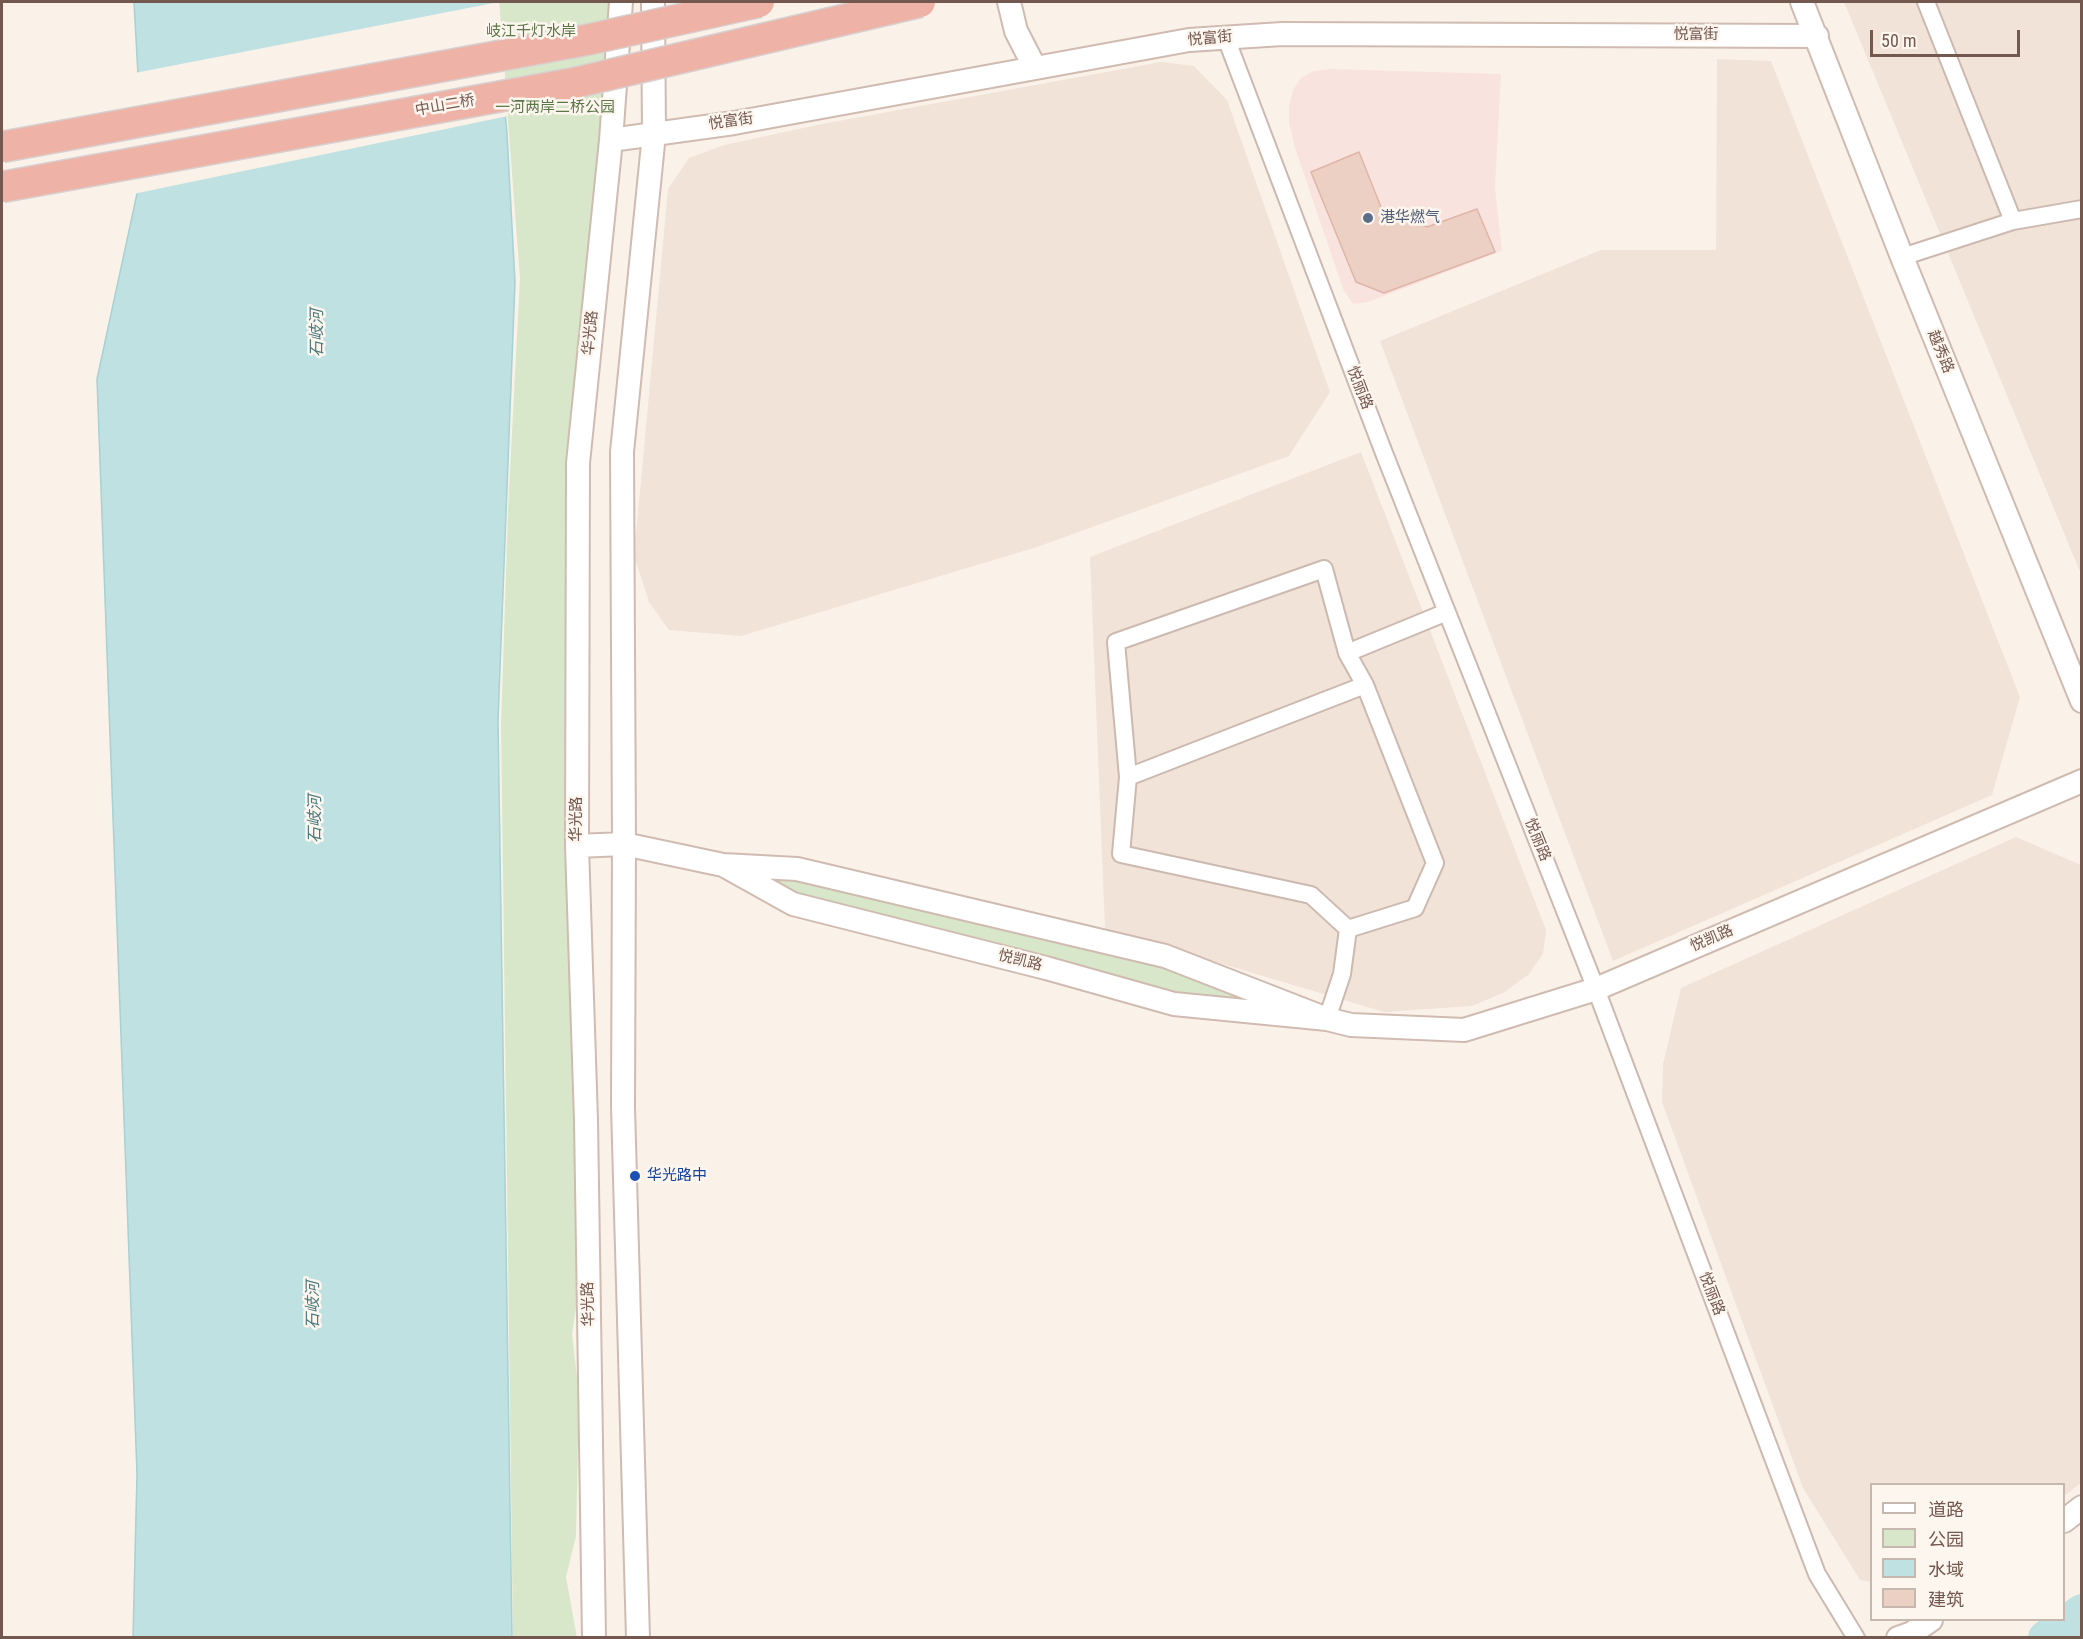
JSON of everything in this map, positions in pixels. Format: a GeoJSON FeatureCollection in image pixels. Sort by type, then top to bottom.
{"type":"FeatureCollection","features":[{"type":"Feature","properties":{"kind":"highway"},"geometry":{"type":"LineString","coordinates":[[2,147],[586,40],[759,2]]}},
{"type":"Feature","properties":{"kind":"highway","name":"中山二桥"},"geometry":{"type":"LineString","coordinates":[[2,186],[574,83],[920,2]]}},
{"type":"Feature","properties":{"kind":"main road","name":"华光路"},"geometry":{"type":"LineString","coordinates":[[594,1638],[586,1120],[577,846],[578,463],[611,140],[621,2]]}},
{"type":"Feature","properties":{"kind":"main road"},"geometry":{"type":"LineString","coordinates":[[638,1638],[623,1107],[622,452],[654,134],[653,2]]}},
{"type":"Feature","properties":{"kind":"main road"},"geometry":{"type":"LineString","coordinates":[[1009,2],[1016,31],[1035,68]]}},
{"type":"Feature","properties":{"kind":"main road","name":"越秀路"},"geometry":{"type":"LineString","coordinates":[[1802,2],[1902,257],[2082,701]]}},
{"type":"Feature","properties":{"kind":"main road","name":"悦富街"},"geometry":{"type":"LineString","coordinates":[[611,140],[734,123],[1189,40],[1282,34],[1817,36]]}},
{"type":"Feature","properties":{"kind":"main road","name":"悦凯路"},"geometry":{"type":"LineString","coordinates":[[723,865],[793,904],[1046,968],[1174,1004],[1327,1019],[1351,1024],[1464,1030],[1596,989],[2082,781]]}},
{"type":"Feature","properties":{"kind":"main road","name":"悦凯路"},"geometry":{"type":"LineString","coordinates":[[577,846],[624,844],[723,865],[797,869],[1165,956],[1327,1019]]}},
{"type":"Feature","properties":{"kind":"main road"},"geometry":{"type":"LineString","coordinates":[[2065,1520],[2082,1507]]}},
{"type":"Feature","properties":{"kind":"main road"},"geometry":{"type":"LineString","coordinates":[[1898,1638],[1912,1633],[1930,1621]]}},
{"type":"Feature","properties":{"kind":"street"},"geometry":{"type":"LineString","coordinates":[[1926,2],[2013,221]]}},
{"type":"Feature","properties":{"kind":"street","name":"悦丽路"},"geometry":{"type":"LineString","coordinates":[[1226,38],[1379,442],[1596,989],[1817,1574],[1856,1638]]}},
{"type":"Feature","properties":{"kind":"street"},"geometry":{"type":"LineString","coordinates":[[1902,257],[2013,221],[2082,209]]}},
{"type":"Feature","properties":{"kind":"street"},"geometry":{"type":"LineString","coordinates":[[1324,569],[1347,653],[1365,686],[1435,863],[1415,908],[1348,929],[1311,895],[1121,854],[1128,777],[1116,642],[1324,569]]}},
{"type":"Feature","properties":{"kind":"street"},"geometry":{"type":"LineString","coordinates":[[1347,653],[1447,612]]}},
{"type":"Feature","properties":{"kind":"street"},"geometry":{"type":"LineString","coordinates":[[1128,777],[1365,686]]}},
{"type":"Feature","properties":{"kind":"street"},"geometry":{"type":"LineString","coordinates":[[1327,1019],[1342,974],[1348,929]]}},
{"type":"Feature","properties":{"kind":"shaded area"},"geometry":{"type":"Polygon","coordinates":[[[1844,2],[2081,2],[2081,574],[1844,2]]]}},
{"type":"Feature","properties":{"kind":"shaded area"},"geometry":{"type":"Polygon","coordinates":[[[1717,59],[1771,61],[2020,697],[1992,795],[1613,961],[1380,341],[1601,250],[1716,250],[1717,59]]]}},
{"type":"Feature","properties":{"kind":"shaded area"},"geometry":{"type":"Polygon","coordinates":[[[1161,62],[1194,66],[1227,100],[1330,392],[1289,456],[1037,547],[741,636],[669,630],[649,602],[634,556],[668,189],[689,158],[724,145],[822,124],[1161,62]]]}},
{"type":"Feature","properties":{"kind":"shaded area","name":"港华燃气"},"geometry":{"type":"Polygon","coordinates":[[[1331,69],[1501,74],[1495,187],[1502,251],[1368,302],[1353,304],[1343,289],[1295,148],[1289,123],[1289,105],[1293,90],[1301,78],[1313,71],[1331,69]]]}},
{"type":"Feature","properties":{"kind":"shaded area"},"geometry":{"type":"Polygon","coordinates":[[[1361,452],[1546,930],[1543,954],[1528,975],[1503,993],[1472,1006],[1384,1012],[1105,929],[1090,557],[1361,452]]]}},
{"type":"Feature","properties":{"kind":"shaded area"},"geometry":{"type":"Polygon","coordinates":[[[2016,837],[2081,865],[2081,1483],[2065,1495],[2065,1483],[1870,1483],[1870,1582],[1860,1580],[1803,1488],[1662,1102],[1663,1064],[1681,988],[2016,837]]]}},
{"type":"Feature","properties":{"kind":"green space","name":"一河两岸二桥公园"},"geometry":{"type":"Polygon","coordinates":[[[499,2],[612,2],[577,413],[585,1251],[572,1334],[579,1394],[576,1536],[566,1577],[577,1638],[513,1637],[501,726],[508,510],[520,278],[499,2]]]}},
{"type":"Feature","properties":{"kind":"green space"},"geometry":{"type":"Polygon","coordinates":[[[761,872],[1174,969],[1218,983],[1241,998],[1168,994],[789,895],[761,872]]]}},
{"type":"Feature","properties":{"kind":"water","name":"石岐河"},"geometry":{"type":"Polygon","coordinates":[[[134,2],[496,2],[507,134],[515,282],[498,720],[512,1637],[133,1638],[137,1474],[97,379],[143,166],[134,2]]]}},
{"type":"Feature","properties":{"kind":"pier"},"geometry":{"type":"Polygon","coordinates":[[[499,2],[508,116],[133,194],[140,165],[135,73],[499,2]]]}},
{"type":"Feature","properties":{"kind":"building","name":"港华燃气"},"geometry":{"type":"Polygon","coordinates":[[[1359,152],[1381,207],[1427,227],[1477,209],[1495,252],[1384,293],[1356,282],[1311,172],[1359,152]]]}},
{"type":"Feature","properties":{"kind":"waterway"},"geometry":{"type":"LineString","coordinates":[[2046,1638],[2082,1612]]}},
{"type":"Feature","properties":{"kind":"place","name":"港华燃气"},"geometry":{"type":"Point","coordinates":[1368,218]}},
{"type":"Feature","properties":{"kind":"place","name":"华光路中"},"geometry":{"type":"Point","coordinates":[635,1176]}},
{"type":"Feature","properties":{"kind":"park label","name":"岐江千灯水岸"},"geometry":{"type":"Point","coordinates":[531,32]}}]}
